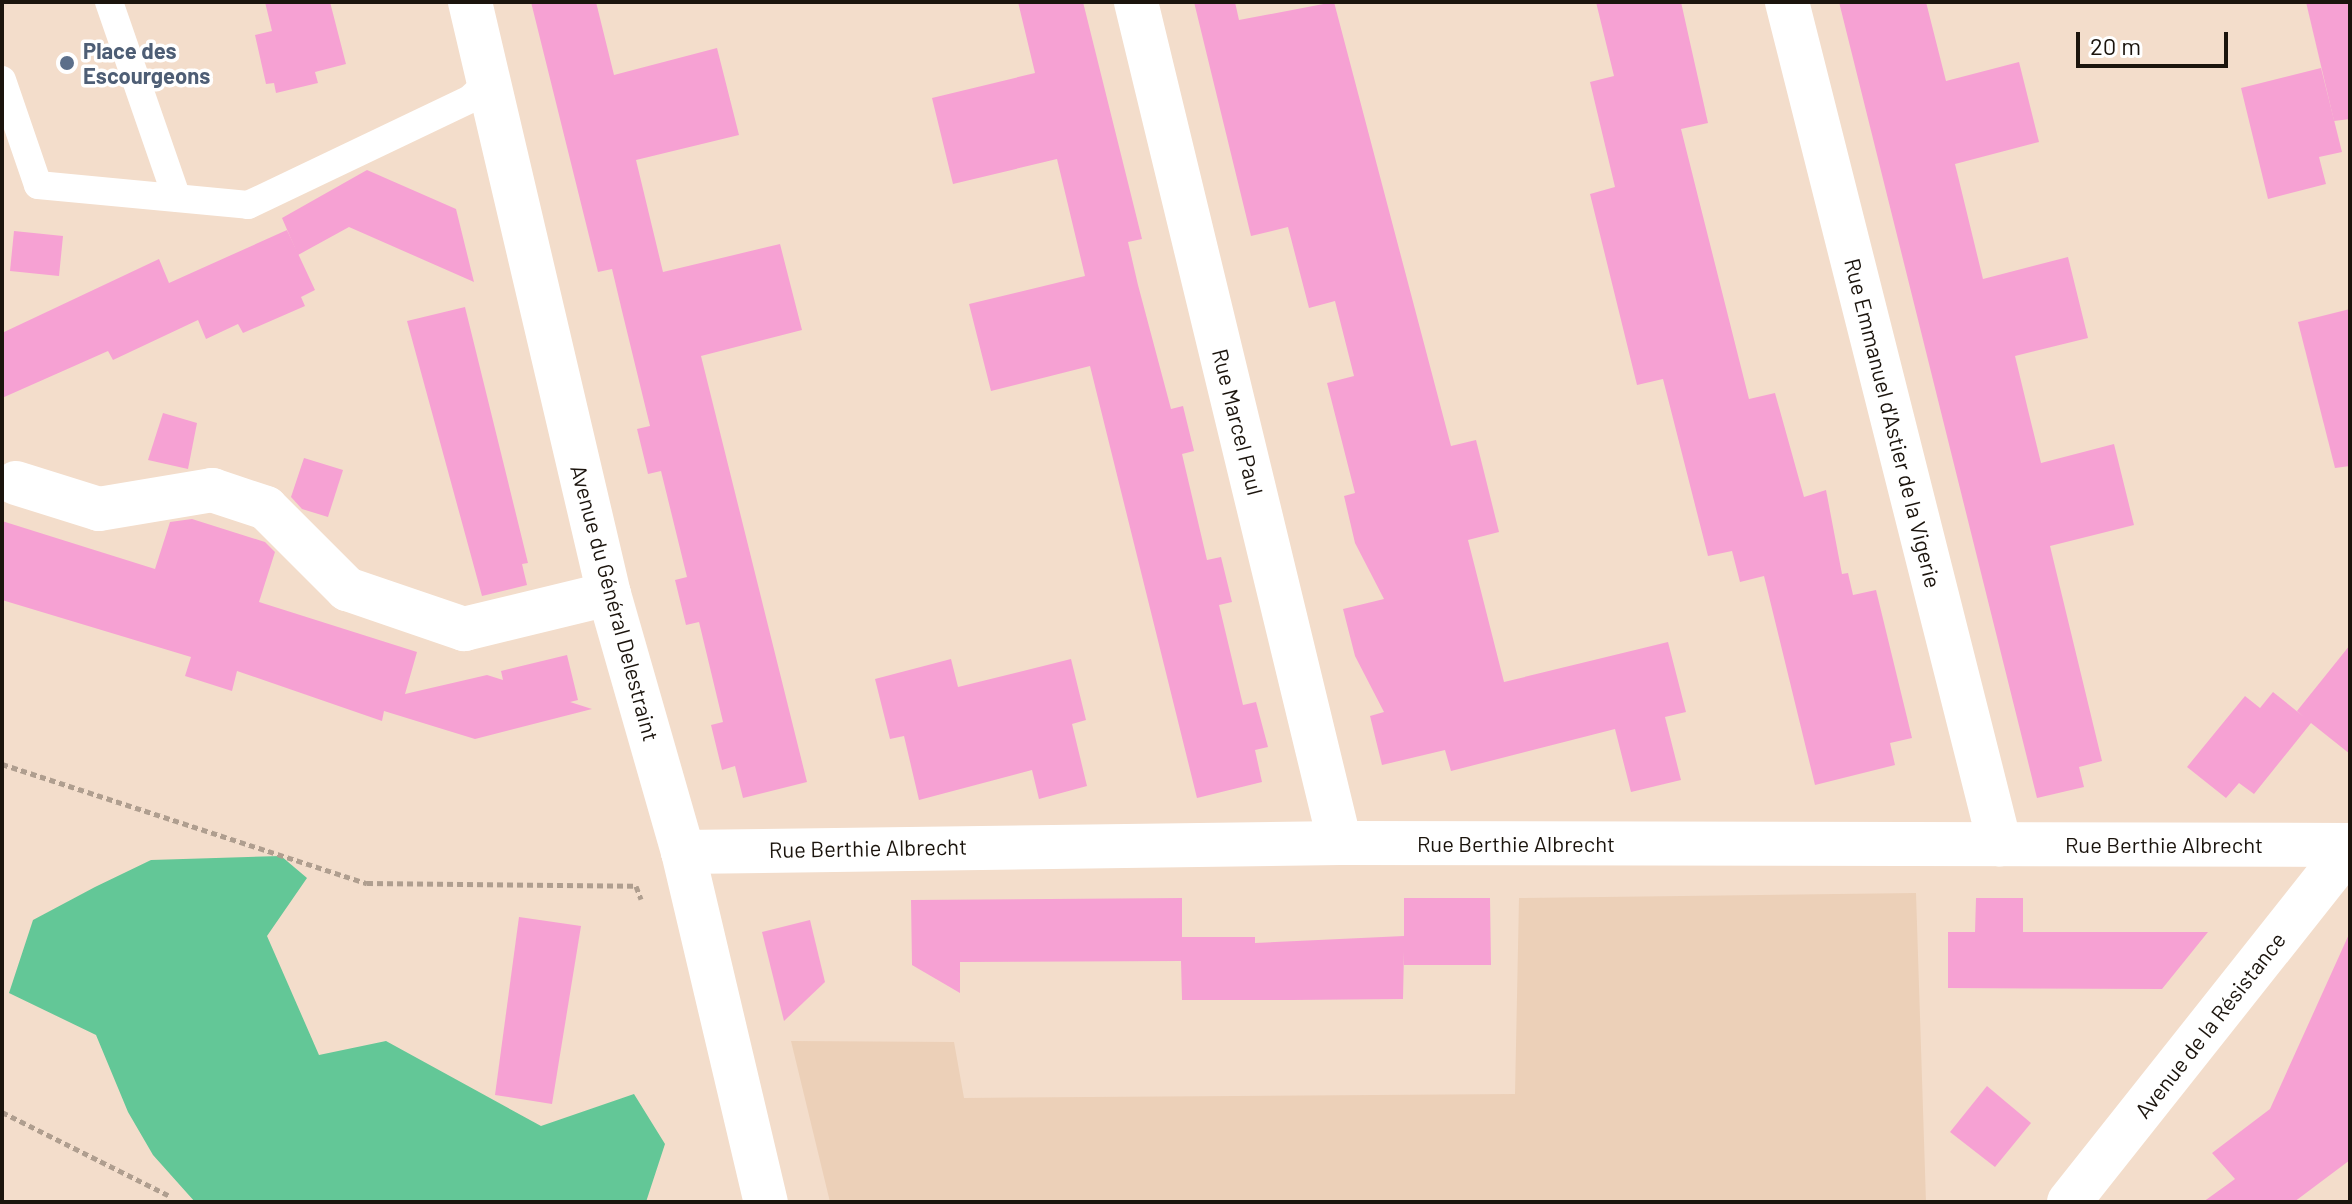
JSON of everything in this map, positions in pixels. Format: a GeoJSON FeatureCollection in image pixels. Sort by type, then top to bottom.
{"type":"FeatureCollection","features":[{"type":"Feature","properties":{"kind":"street","name":"Avenue du Général Delestraint"},"geometry":{"type":"LineString","coordinates":[[470,2],[609,594],[683,852],[766,1202]]}},
{"type":"Feature","properties":{"kind":"street","name":"Rue Marcel Paul"},"geometry":{"type":"LineString","coordinates":[[1136,2],[1340,843]]}},
{"type":"Feature","properties":{"kind":"street","name":"Rue Emmanuel d'Astier de la Vigerie"},"geometry":{"type":"LineString","coordinates":[[1787,2],[2000,845]]}},
{"type":"Feature","properties":{"kind":"street"},"geometry":{"type":"LineString","coordinates":[[16,483],[99,509],[212,490],[225,494],[266,508],[347,589],[464,629],[609,594]]}},
{"type":"Feature","properties":{"kind":"street","name":"Rue Berthie Albrecht"},"geometry":{"type":"LineString","coordinates":[[683,852],[1340,843],[2350,846]]}},
{"type":"Feature","properties":{"kind":"street","name":"Avenue de la Résistance"},"geometry":{"type":"LineString","coordinates":[[2069,1202],[2350,846]]}},
{"type":"Feature","properties":{"kind":"lane"},"geometry":{"type":"LineString","coordinates":[[109,2],[177,198]]}},
{"type":"Feature","properties":{"kind":"lane"},"geometry":{"type":"LineString","coordinates":[[2,80],[38,185],[248,205],[470,99],[489,81]]}},
{"type":"Feature","properties":{"kind":"path"},"geometry":{"type":"LineString","coordinates":[[2,764],[367,883],[636,886],[646,915]]}},
{"type":"Feature","properties":{"kind":"path"},"geometry":{"type":"LineString","coordinates":[[2,1112],[168,1195]]}},
{"type":"Feature","properties":{"kind":"shaded area"},"geometry":{"type":"Polygon","coordinates":[[[1916,893],[1926,1202],[830,1202],[791,1041],[954,1042],[964,1098],[1515,1094],[1519,898],[1916,893]]]}},
{"type":"Feature","properties":{"kind":"green space"},"geometry":{"type":"Polygon","coordinates":[[[281,856],[307,878],[267,936],[319,1055],[386,1041],[541,1126],[634,1094],[665,1144],[646,1202],[195,1202],[153,1155],[128,1112],[96,1035],[9,993],[33,920],[95,887],[151,860],[281,856]]]}},
{"type":"Feature","properties":{"kind":"building"},"geometry":{"type":"Polygon","coordinates":[[[265,2],[330,2],[346,64],[315,72],[318,83],[276,93],[274,83],[266,84],[255,35],[272,31],[265,2]]]}},
{"type":"Feature","properties":{"kind":"building"},"geometry":{"type":"Polygon","coordinates":[[[531,2],[596,2],[614,75],[717,48],[739,135],[636,160],[663,272],[780,244],[802,330],[701,356],[807,782],[743,798],[735,766],[722,770],[711,725],[723,722],[699,622],[686,625],[675,580],[687,577],[661,471],[648,474],[637,429],[650,426],[612,269],[598,272],[531,2]]]}},
{"type":"Feature","properties":{"kind":"building"},"geometry":{"type":"Polygon","coordinates":[[[1018,2],[1083,2],[1142,239],[1128,242],[1138,285],[1171,409],[1183,406],[1194,451],[1182,454],[1207,560],[1221,557],[1232,602],[1219,605],[1243,705],[1256,702],[1268,747],[1255,750],[1262,782],[1197,798],[1090,366],[991,391],[969,304],[1085,276],[1057,159],[953,184],[932,98],[1035,73],[1018,2]]]}},
{"type":"Feature","properties":{"kind":"building"},"geometry":{"type":"Polygon","coordinates":[[[1194,2],[1235,2],[1239,20],[1334,2],[1451,446],[1476,440],[1499,532],[1468,540],[1504,682],[1668,642],[1686,712],[1665,717],[1681,780],[1631,792],[1615,729],[1451,771],[1445,750],[1382,765],[1370,716],[1384,712],[1355,656],[1343,609],[1384,599],[1355,543],[1344,496],[1355,493],[1327,383],[1354,376],[1335,301],[1309,308],[1288,227],[1251,236],[1194,2]]]}},
{"type":"Feature","properties":{"kind":"building"},"geometry":{"type":"Polygon","coordinates":[[[1596,2],[1681,2],[1708,123],[1681,129],[1749,399],[1775,393],[1804,497],[1826,490],[1842,574],[1848,573],[1853,595],[1876,590],[1912,738],[1890,743],[1895,765],[1815,785],[1764,576],[1740,582],[1732,551],[1708,556],[1663,379],[1637,385],[1590,194],[1615,187],[1590,82],[1614,76],[1596,2]]]}},
{"type":"Feature","properties":{"kind":"building"},"geometry":{"type":"Polygon","coordinates":[[[1839,2],[1926,2],[1946,81],[2019,62],[2039,142],[1955,164],[1983,279],[2068,257],[2088,338],[2015,356],[2041,463],[2114,444],[2134,525],[2050,546],[2102,761],[2079,767],[2084,787],[2037,798],[1839,2]]]}},
{"type":"Feature","properties":{"kind":"building"},"geometry":{"type":"Polygon","coordinates":[[[2306,2],[2350,2],[2350,119],[2334,121],[2306,2]]]}},
{"type":"Feature","properties":{"kind":"building"},"geometry":{"type":"Polygon","coordinates":[[[2321,68],[2342,152],[2319,157],[2326,184],[2268,199],[2241,88],[2321,68]]]}},
{"type":"Feature","properties":{"kind":"building"},"geometry":{"type":"Polygon","coordinates":[[[367,170],[456,209],[474,282],[349,227],[298,255],[282,218],[367,170]]]}},
{"type":"Feature","properties":{"kind":"building"},"geometry":{"type":"Polygon","coordinates":[[[287,230],[315,290],[301,297],[305,306],[243,333],[238,324],[206,339],[198,320],[113,360],[108,351],[2,398],[2,333],[159,259],[169,283],[287,230]]]}},
{"type":"Feature","properties":{"kind":"building"},"geometry":{"type":"Polygon","coordinates":[[[14,231],[63,236],[59,276],[10,271],[14,231]]]}},
{"type":"Feature","properties":{"kind":"building"},"geometry":{"type":"Polygon","coordinates":[[[465,307],[528,563],[522,564],[527,585],[482,596],[407,321],[465,307]]]}},
{"type":"Feature","properties":{"kind":"building"},"geometry":{"type":"Polygon","coordinates":[[[2350,309],[2350,466],[2335,468],[2298,322],[2350,309]]]}},
{"type":"Feature","properties":{"kind":"building"},"geometry":{"type":"Polygon","coordinates":[[[163,413],[197,423],[188,469],[148,460],[163,413]]]}},
{"type":"Feature","properties":{"kind":"building"},"geometry":{"type":"Polygon","coordinates":[[[304,458],[343,470],[328,517],[302,509],[291,497],[304,458]]]}},
{"type":"Feature","properties":{"kind":"building"},"geometry":{"type":"Polygon","coordinates":[[[192,519],[265,542],[275,552],[259,602],[417,652],[405,694],[487,675],[503,680],[501,671],[567,655],[578,700],[570,702],[592,709],[475,739],[384,711],[382,721],[237,671],[232,691],[185,676],[191,657],[2,600],[2,521],[155,569],[170,522],[192,519]]]}},
{"type":"Feature","properties":{"kind":"building"},"geometry":{"type":"Polygon","coordinates":[[[2350,645],[2350,754],[2311,723],[2254,794],[2239,783],[2226,798],[2187,767],[2245,696],[2260,708],[2273,692],[2304,717],[2297,711],[2350,645]]]}},
{"type":"Feature","properties":{"kind":"building"},"geometry":{"type":"Polygon","coordinates":[[[951,659],[958,687],[1071,659],[1086,720],[1072,724],[1087,786],[1039,799],[1032,770],[919,800],[904,736],[890,739],[875,679],[951,659]]]}},
{"type":"Feature","properties":{"kind":"building"},"geometry":{"type":"Polygon","coordinates":[[[1182,898],[1182,937],[1255,937],[1255,943],[1404,936],[1404,898],[1490,898],[1491,965],[1404,965],[1404,951],[1403,999],[1182,1000],[1181,961],[960,962],[960,993],[912,965],[911,900],[1182,898]]]}},
{"type":"Feature","properties":{"kind":"building"},"geometry":{"type":"Polygon","coordinates":[[[1976,898],[2023,898],[2023,932],[2208,932],[2162,989],[1948,988],[1948,932],[1975,932],[1976,898]]]}},
{"type":"Feature","properties":{"kind":"building"},"geometry":{"type":"Polygon","coordinates":[[[519,917],[581,926],[552,1104],[495,1095],[519,917]]]}},
{"type":"Feature","properties":{"kind":"building"},"geometry":{"type":"Polygon","coordinates":[[[810,920],[825,982],[784,1021],[762,932],[810,920]]]}},
{"type":"Feature","properties":{"kind":"building"},"geometry":{"type":"Polygon","coordinates":[[[2350,932],[2350,1160],[2294,1202],[2203,1202],[2235,1179],[2212,1153],[2270,1109],[2350,932]]]}},
{"type":"Feature","properties":{"kind":"building"},"geometry":{"type":"Polygon","coordinates":[[[1987,1086],[2031,1123],[1995,1167],[1950,1132],[1987,1086]]]}},
{"type":"Feature","properties":{"kind":"place","name":"Place des Escourgeons"},"geometry":{"type":"Point","coordinates":[67,63]}}]}
